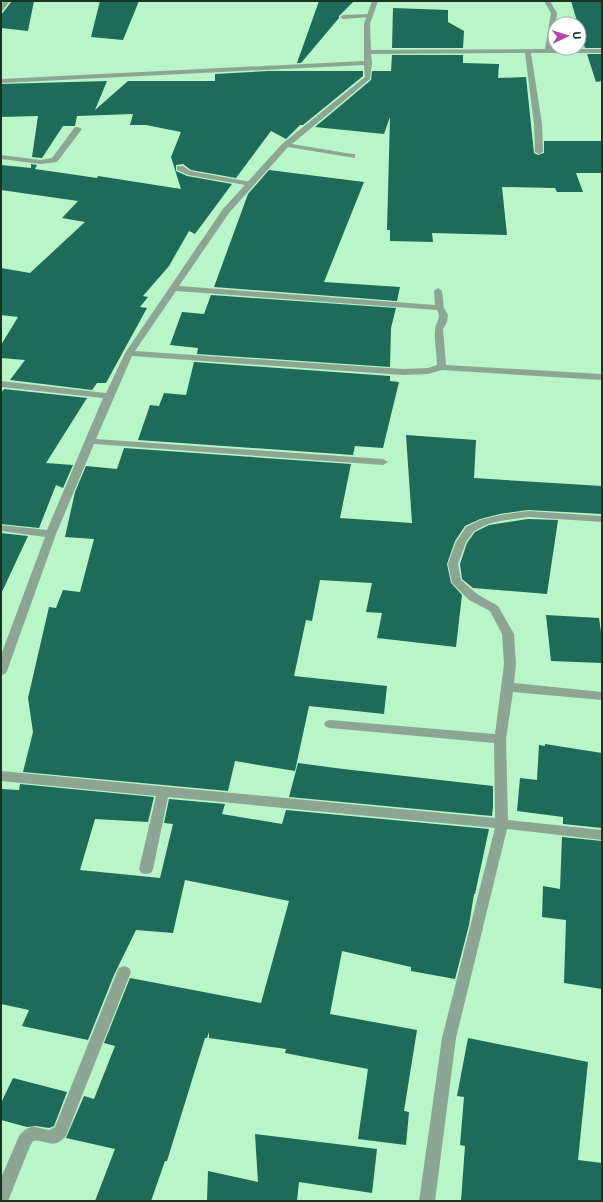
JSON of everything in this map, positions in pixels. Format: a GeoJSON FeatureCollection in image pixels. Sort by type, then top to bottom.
{"type":"FeatureCollection","features":[{"type":"Feature","properties":{"kind":"street"},"geometry":{"type":"LineString","coordinates":[[1,9],[7,1]]}},
{"type":"Feature","properties":{"kind":"street"},"geometry":{"type":"LineString","coordinates":[[1,671],[51,534],[109,396],[129,353],[226,211],[287,145],[368,78],[369,63],[367,24],[376,1]]}},
{"type":"Feature","properties":{"kind":"street"},"geometry":{"type":"LineString","coordinates":[[548,1],[548,4],[554,10],[554,16]]}},
{"type":"Feature","properties":{"kind":"street"},"geometry":{"type":"LineString","coordinates":[[343,17],[369,16]]}},
{"type":"Feature","properties":{"kind":"street"},"geometry":{"type":"LineString","coordinates":[[587,51],[602,51]]}},
{"type":"Feature","properties":{"kind":"street"},"geometry":{"type":"LineString","coordinates":[[368,52],[547,52]]}},
{"type":"Feature","properties":{"kind":"street"},"geometry":{"type":"LineString","coordinates":[[528,52],[538,124],[540,152]]}},
{"type":"Feature","properties":{"kind":"street"},"geometry":{"type":"LineString","coordinates":[[1,81],[369,63]]}},
{"type":"Feature","properties":{"kind":"street"},"geometry":{"type":"LineString","coordinates":[[1,157],[41,162],[54,160],[78,129]]}},
{"type":"Feature","properties":{"kind":"street"},"geometry":{"type":"LineString","coordinates":[[287,145],[352,156]]}},
{"type":"Feature","properties":{"kind":"street"},"geometry":{"type":"LineString","coordinates":[[180,168],[188,173],[251,184]]}},
{"type":"Feature","properties":{"kind":"street"},"geometry":{"type":"LineString","coordinates":[[173,288],[440,308]]}},
{"type":"Feature","properties":{"kind":"street"},"geometry":{"type":"LineString","coordinates":[[438,291],[440,308],[444,315],[443,322],[439,329],[442,367]]}},
{"type":"Feature","properties":{"kind":"street"},"geometry":{"type":"LineString","coordinates":[[129,353],[403,372],[428,371],[442,367],[602,377]]}},
{"type":"Feature","properties":{"kind":"street"},"geometry":{"type":"LineString","coordinates":[[1,384],[109,396]]}},
{"type":"Feature","properties":{"kind":"street"},"geometry":{"type":"LineString","coordinates":[[90,441],[383,462]]}},
{"type":"Feature","properties":{"kind":"street"},"geometry":{"type":"LineString","coordinates":[[427,1201],[449,1038],[502,824],[500,739],[510,664],[508,634],[494,609],[474,597],[456,581],[453,564],[461,542],[470,529],[484,522],[528,514],[602,519]]}},
{"type":"Feature","properties":{"kind":"street"},"geometry":{"type":"LineString","coordinates":[[1,528],[51,534]]}},
{"type":"Feature","properties":{"kind":"street"},"geometry":{"type":"LineString","coordinates":[[508,687],[602,696]]}},
{"type":"Feature","properties":{"kind":"street"},"geometry":{"type":"LineString","coordinates":[[330,724],[500,739]]}},
{"type":"Feature","properties":{"kind":"street"},"geometry":{"type":"LineString","coordinates":[[1,776],[502,824],[602,836]]}},
{"type":"Feature","properties":{"kind":"street"},"geometry":{"type":"LineString","coordinates":[[146,869],[163,792]]}},
{"type":"Feature","properties":{"kind":"street"},"geometry":{"type":"LineString","coordinates":[[1,1198],[24,1142],[28,1136],[37,1133],[45,1137],[55,1137],[61,1131],[124,972]]}},
{"type":"Feature","properties":{"kind":"building"},"geometry":{"type":"Polygon","coordinates":[[[12,1],[34,1],[28,31],[1,28],[1,15],[12,1]]]}},
{"type":"Feature","properties":{"kind":"building"},"geometry":{"type":"Polygon","coordinates":[[[100,1],[139,1],[123,40],[91,37],[100,1]]]}},
{"type":"Feature","properties":{"kind":"building"},"geometry":{"type":"Polygon","coordinates":[[[319,1],[354,1],[339,16],[339,18],[301,63],[297,63],[319,1]]]}},
{"type":"Feature","properties":{"kind":"building"},"geometry":{"type":"Polygon","coordinates":[[[571,1],[602,1],[602,48],[587,48],[587,16],[575,16],[571,1]]]}},
{"type":"Feature","properties":{"kind":"building"},"geometry":{"type":"Polygon","coordinates":[[[393,8],[448,10],[448,22],[464,31],[463,48],[392,48],[393,8]]]}},
{"type":"Feature","properties":{"kind":"building"},"geometry":{"type":"Polygon","coordinates":[[[587,54],[602,54],[602,81],[596,82],[587,54]]]}},
{"type":"Feature","properties":{"kind":"building"},"geometry":{"type":"Polygon","coordinates":[[[392,55],[463,55],[463,63],[499,64],[498,78],[526,77],[534,153],[538,155],[544,153],[544,141],[602,141],[602,173],[576,173],[583,192],[557,192],[555,188],[502,187],[507,235],[432,233],[433,242],[390,241],[390,230],[387,230],[390,117],[384,134],[315,127],[371,80],[372,71],[391,71],[392,55]]]}},
{"type":"Feature","properties":{"kind":"building"},"geometry":{"type":"Polygon","coordinates":[[[268,71],[363,71],[363,76],[303,125],[300,125],[286,139],[271,131],[236,178],[191,170],[183,164],[176,165],[176,171],[187,176],[232,184],[195,234],[189,231],[169,266],[143,296],[148,297],[140,307],[147,308],[106,383],[97,383],[92,390],[10,380],[25,360],[1,358],[1,345],[18,317],[1,315],[1,268],[30,273],[85,222],[62,218],[78,201],[1,190],[1,165],[31,168],[31,164],[37,165],[35,169],[97,178],[98,176],[181,189],[171,157],[181,132],[146,125],[130,125],[133,114],[77,116],[75,126],[63,126],[42,158],[32,157],[38,116],[1,117],[1,84],[107,81],[95,110],[128,81],[215,81],[215,74],[268,71]]]}},
{"type":"Feature","properties":{"kind":"building"},"geometry":{"type":"Polygon","coordinates":[[[269,170],[364,182],[324,282],[400,287],[397,301],[214,287],[248,194],[269,170]]]}},
{"type":"Feature","properties":{"kind":"building"},"geometry":{"type":"Polygon","coordinates":[[[211,295],[396,308],[391,328],[390,367],[197,354],[198,348],[170,345],[182,312],[204,314],[211,295]]]}},
{"type":"Feature","properties":{"kind":"building"},"geometry":{"type":"Polygon","coordinates":[[[194,362],[390,376],[390,381],[399,382],[383,448],[355,446],[353,455],[138,440],[150,405],[159,406],[164,393],[186,395],[194,362]]]}},
{"type":"Feature","properties":{"kind":"building"},"geometry":{"type":"Polygon","coordinates":[[[4,389],[87,398],[46,463],[73,465],[63,488],[56,485],[39,528],[1,524],[1,393],[4,389]]]}},
{"type":"Feature","properties":{"kind":"building"},"geometry":{"type":"Polygon","coordinates":[[[406,435],[476,440],[474,478],[602,486],[602,514],[528,510],[500,514],[480,519],[465,526],[455,541],[447,564],[451,583],[462,595],[456,647],[377,638],[382,613],[366,612],[372,583],[320,580],[312,621],[306,620],[294,676],[387,686],[384,714],[309,706],[295,771],[235,761],[228,791],[23,772],[33,732],[28,698],[49,607],[56,608],[63,590],[80,592],[94,539],[65,537],[75,492],[86,466],[117,469],[124,448],[351,464],[340,518],[412,523],[406,435]]]}},
{"type":"Feature","properties":{"kind":"building"},"geometry":{"type":"Polygon","coordinates":[[[528,519],[558,520],[547,594],[473,588],[462,579],[460,564],[467,543],[475,532],[489,525],[528,519]]]}},
{"type":"Feature","properties":{"kind":"building"},"geometry":{"type":"Polygon","coordinates":[[[1,533],[28,536],[1,594],[1,533]]]}},
{"type":"Feature","properties":{"kind":"building"},"geometry":{"type":"Polygon","coordinates":[[[546,615],[599,618],[602,639],[602,663],[551,661],[546,615]]]}},
{"type":"Feature","properties":{"kind":"building"},"geometry":{"type":"Polygon","coordinates":[[[545,744],[602,753],[602,828],[563,824],[563,817],[517,811],[520,778],[537,780],[539,745],[545,746],[545,744]]]}},
{"type":"Feature","properties":{"kind":"building"},"geometry":{"type":"Polygon","coordinates":[[[298,763],[493,786],[492,816],[289,797],[298,763]]]}},
{"type":"Feature","properties":{"kind":"building"},"geometry":{"type":"Polygon","coordinates":[[[20,784],[154,797],[148,822],[95,819],[80,870],[160,878],[173,824],[164,823],[169,799],[225,804],[222,814],[282,824],[286,810],[489,829],[474,894],[469,925],[455,979],[411,971],[411,967],[342,951],[330,1014],[417,1030],[404,1111],[409,1112],[406,1145],[358,1139],[368,1069],[285,1053],[286,1049],[209,1038],[209,1032],[207,1038],[205,1038],[167,1161],[165,1161],[151,1201],[95,1201],[115,1149],[66,1138],[84,1096],[94,1099],[115,1046],[104,1043],[130,978],[261,1003],[289,901],[185,880],[173,933],[136,930],[114,975],[88,1040],[22,1026],[29,1010],[1,1004],[1,789],[19,790],[20,784]]]}},
{"type":"Feature","properties":{"kind":"building"},"geometry":{"type":"Polygon","coordinates":[[[562,837],[602,841],[602,989],[564,983],[566,920],[542,917],[543,886],[560,889],[562,837]]]}},
{"type":"Feature","properties":{"kind":"building"},"geometry":{"type":"Polygon","coordinates":[[[468,1038],[588,1062],[578,1160],[602,1163],[602,1201],[461,1201],[465,1146],[460,1145],[464,1097],[457,1096],[468,1038]]]}},
{"type":"Feature","properties":{"kind":"building"},"geometry":{"type":"Polygon","coordinates":[[[13,1078],[67,1092],[54,1126],[49,1128],[36,1126],[27,1127],[1,1120],[1,1103],[13,1078]]]}},
{"type":"Feature","properties":{"kind":"building"},"geometry":{"type":"Polygon","coordinates":[[[255,1134],[377,1149],[372,1193],[299,1182],[297,1201],[207,1201],[208,1171],[258,1182],[255,1134]]]}}]}
